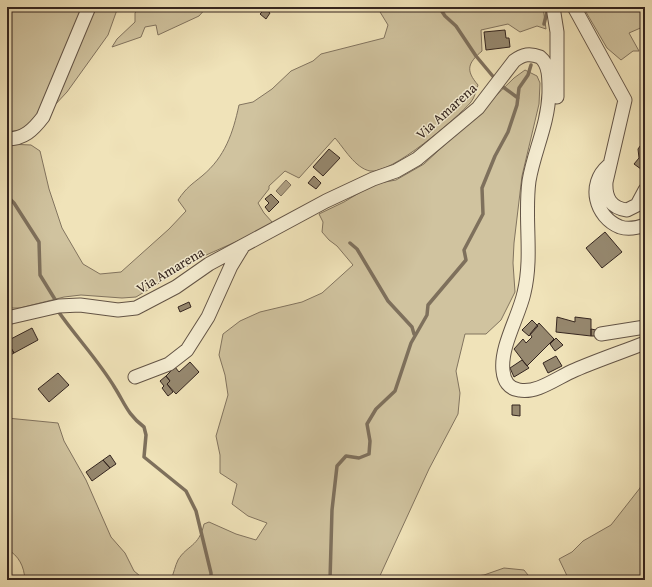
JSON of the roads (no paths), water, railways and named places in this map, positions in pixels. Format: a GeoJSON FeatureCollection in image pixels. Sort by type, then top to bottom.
{"type":"FeatureCollection","features":[{"type":"Feature","properties":{"kind":"street"},"geometry":{"type":"LineString","coordinates":[[7,139],[17,139],[34,128],[43,117],[89,7]]}},
{"type":"Feature","properties":{"kind":"street"},"geometry":{"type":"LineString","coordinates":[[541,139],[546,137],[552,124],[557,94],[557,32],[553,7]]}},
{"type":"Feature","properties":{"kind":"street"},"geometry":{"type":"LineString","coordinates":[[574,7],[625,100],[606,188],[610,203],[621,209],[633,208],[645,190]]}},
{"type":"Feature","properties":{"kind":"street","name":"Via Amarena"},"geometry":{"type":"LineString","coordinates":[[7,318],[59,306],[80,305],[118,310],[136,308],[176,287],[209,264],[242,248],[326,201],[373,179],[396,171],[417,159],[478,108],[514,61],[522,55],[529,54],[543,59],[548,71],[548,114],[529,182],[527,277],[524,293],[505,350],[502,371],[506,381],[512,388],[518,390],[530,390],[575,370],[645,343]]}},
{"type":"Feature","properties":{"kind":"street"},"geometry":{"type":"LineString","coordinates":[[610,165],[597,179],[595,190],[596,200],[602,212],[609,221],[621,228],[632,229],[645,225]]}},
{"type":"Feature","properties":{"kind":"street"},"geometry":{"type":"LineString","coordinates":[[135,377],[169,364],[187,350],[208,317],[231,266],[242,248]]}},
{"type":"Feature","properties":{"kind":"street"},"geometry":{"type":"LineString","coordinates":[[601,334],[645,327]]}},
{"type":"Feature","properties":{"kind":"waterway"},"geometry":{"type":"LineString","coordinates":[[439,7],[445,16],[456,26],[476,56],[496,80]]}},
{"type":"Feature","properties":{"kind":"waterway"},"geometry":{"type":"LineString","coordinates":[[544,24],[548,8]]}},
{"type":"Feature","properties":{"kind":"waterway"},"geometry":{"type":"LineString","coordinates":[[330,580],[332,510],[337,466],[346,456],[359,458],[369,454],[370,441],[367,424],[376,409],[395,391],[411,343],[427,315],[428,305],[466,260],[464,250],[483,214],[482,188],[495,156],[508,132],[517,105],[519,88],[528,75],[531,65]]}},
{"type":"Feature","properties":{"kind":"waterway"},"geometry":{"type":"LineString","coordinates":[[499,84],[518,98]]}},
{"type":"Feature","properties":{"kind":"waterway"},"geometry":{"type":"LineString","coordinates":[[7,196],[14,203],[39,242],[40,275],[56,301],[58,311],[102,368],[130,414],[144,427],[146,435],[144,457],[186,491],[196,511],[211,573],[211,580]]}},
{"type":"Feature","properties":{"kind":"waterway"},"geometry":{"type":"LineString","coordinates":[[350,243],[357,249],[388,301],[412,327],[414,334]]}}]}
